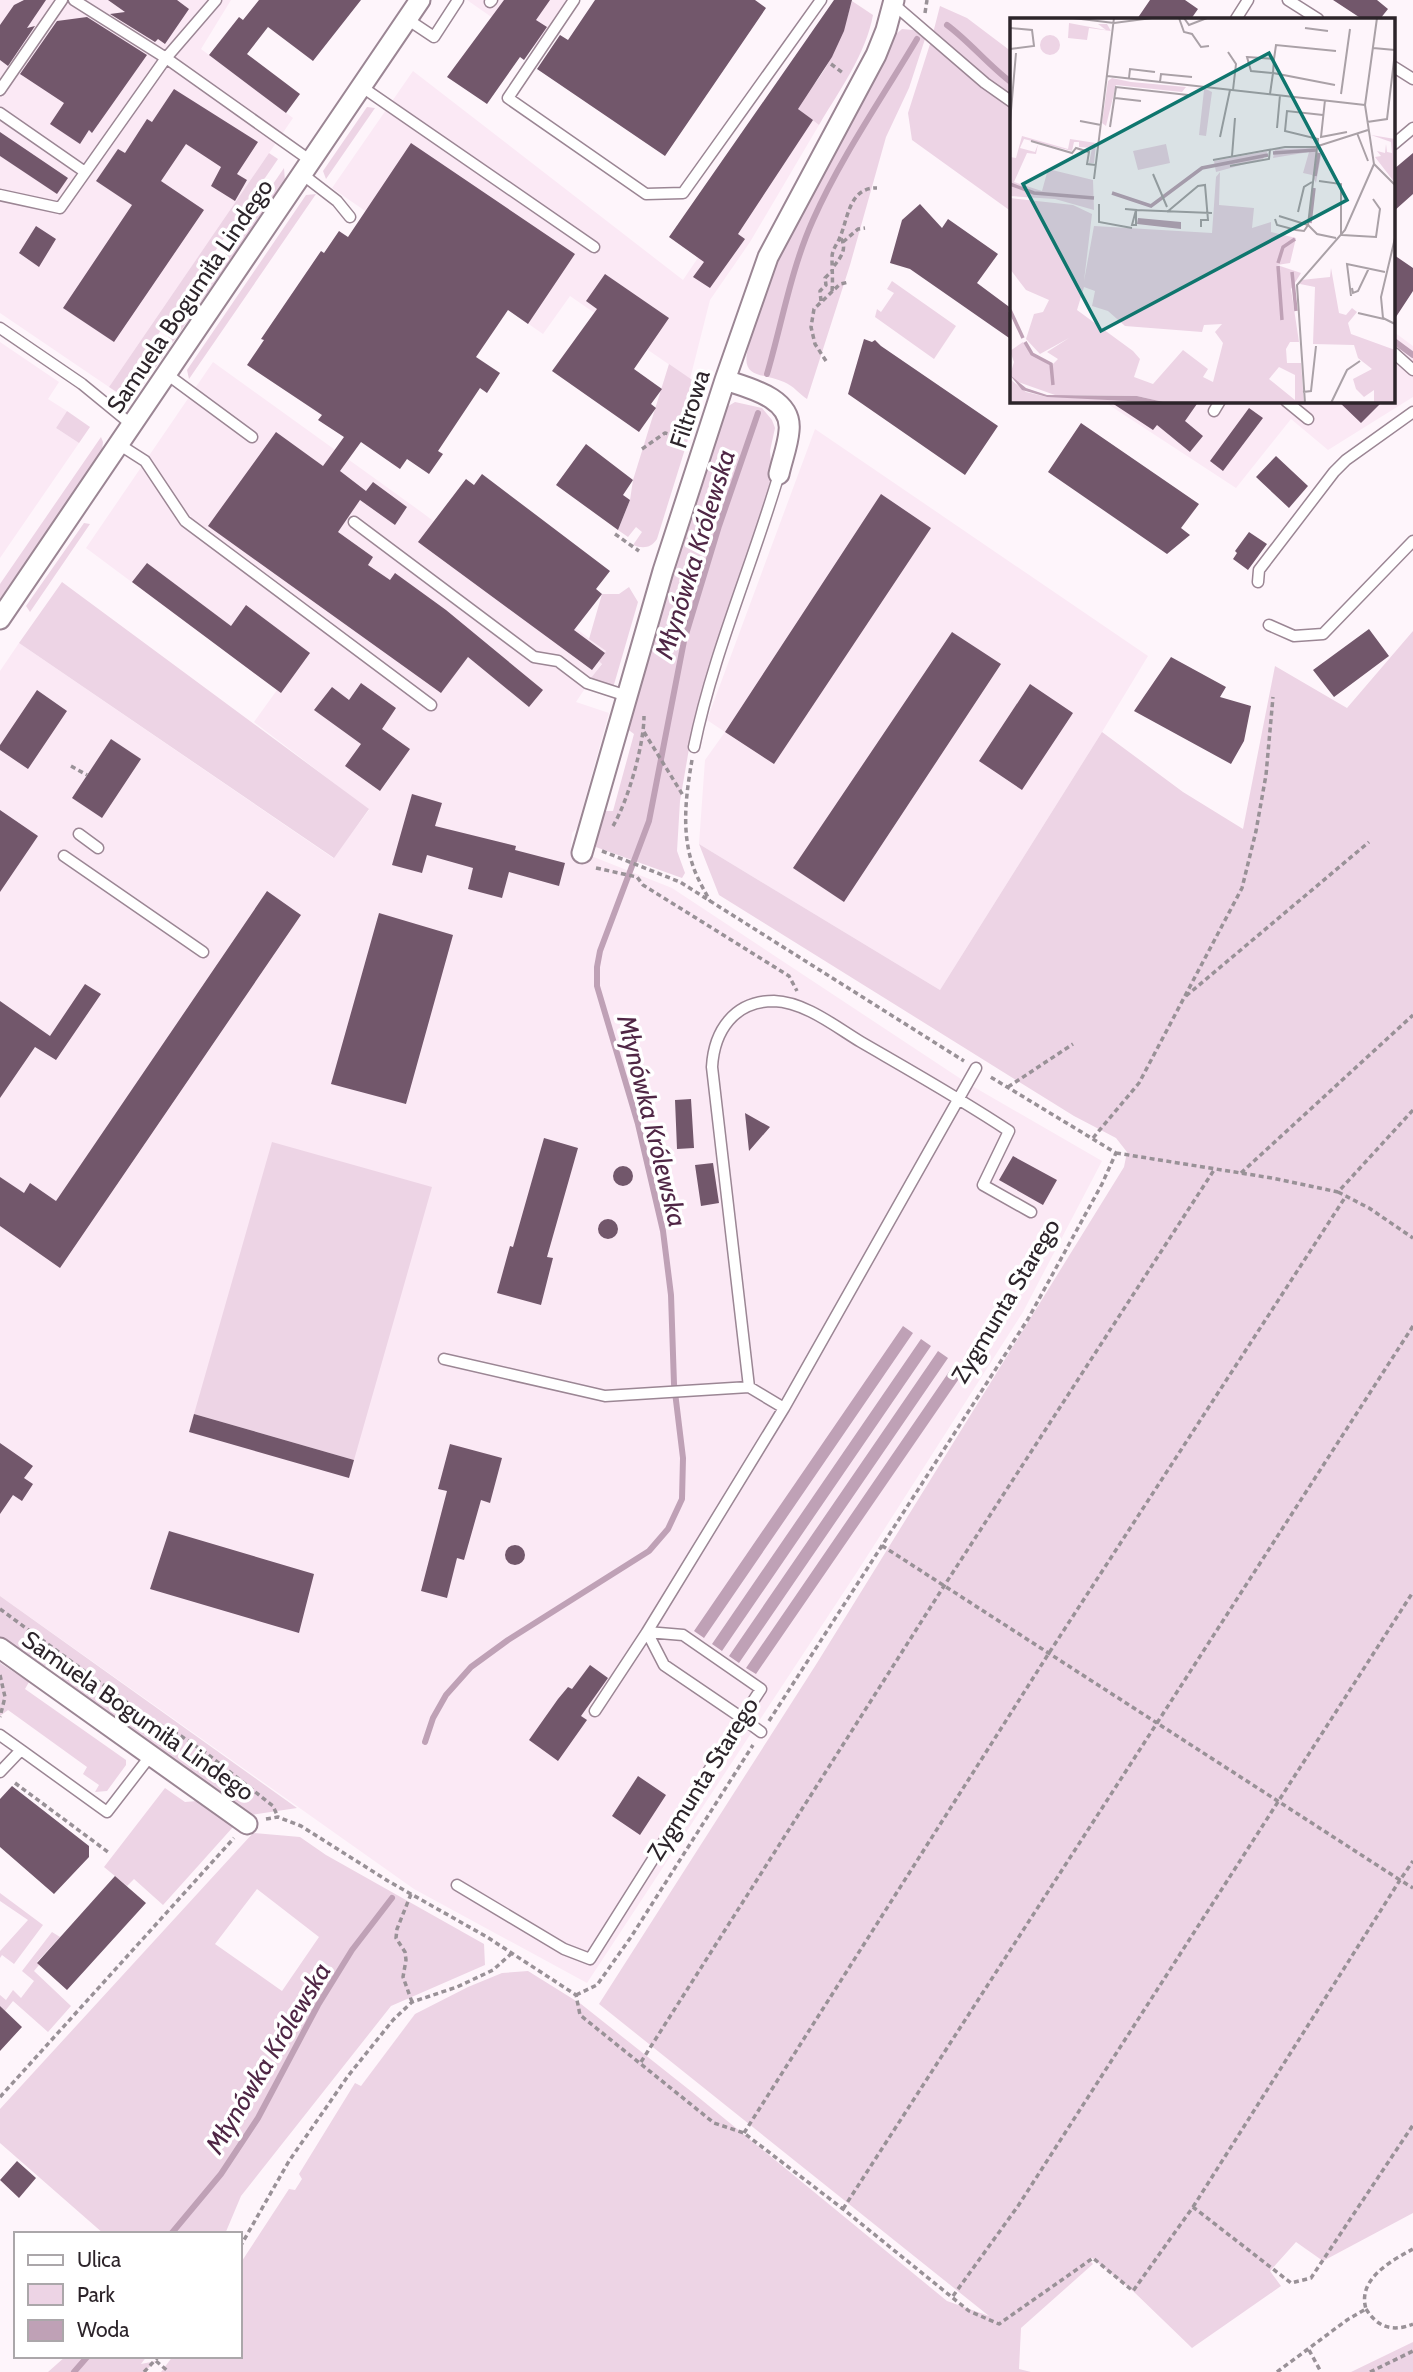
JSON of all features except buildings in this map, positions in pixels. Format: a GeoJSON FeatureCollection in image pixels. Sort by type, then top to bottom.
{"type":"FeatureCollection","features":[{"type":"Feature","properties":{"kind":"street","name":"Samuela Bogumiła Lindego"},"geometry":{"type":"LineString","coordinates":[[0,619],[420,0]]}},
{"type":"Feature","properties":{"kind":"street","name":"Filtrowa"},"geometry":{"type":"LineString","coordinates":[[585,854],[663,571],[768,257],[876,55],[886,30],[892,1]]}},
{"type":"Feature","properties":{"kind":"street"},"geometry":{"type":"LineString","coordinates":[[725,380],[771,398],[787,413],[790,429],[779,474]]}},
{"type":"Feature","properties":{"kind":"street","name":"Samuela Bogumiła Lindego"},"geometry":{"type":"LineString","coordinates":[[0,1648],[247,1824]]}},
{"type":"Feature","properties":{"kind":"lane"},"geometry":{"type":"LineString","coordinates":[[0,90],[62,0]]}},
{"type":"Feature","properties":{"kind":"lane"},"geometry":{"type":"LineString","coordinates":[[74,0],[166,58],[307,168],[350,218]]}},
{"type":"Feature","properties":{"kind":"lane"},"geometry":{"type":"LineString","coordinates":[[0,195],[60,208],[166,58],[216,0]]}},
{"type":"Feature","properties":{"kind":"lane"},"geometry":{"type":"LineString","coordinates":[[407,19],[434,37],[458,0]]}},
{"type":"Feature","properties":{"kind":"lane"},"geometry":{"type":"LineString","coordinates":[[573,0],[508,98],[646,194],[683,193],[821,0]]}},
{"type":"Feature","properties":{"kind":"lane"},"geometry":{"type":"LineString","coordinates":[[1237,18],[1248,0]]}},
{"type":"Feature","properties":{"kind":"lane"},"geometry":{"type":"LineString","coordinates":[[1288,0],[1316,18]]}},
{"type":"Feature","properties":{"kind":"lane"},"geometry":{"type":"LineString","coordinates":[[892,1],[985,83],[1010,101]]}},
{"type":"Feature","properties":{"kind":"lane"},"geometry":{"type":"LineString","coordinates":[[1396,68],[1413,79]]}},
{"type":"Feature","properties":{"kind":"lane"},"geometry":{"type":"LineString","coordinates":[[362,87],[594,247]]}},
{"type":"Feature","properties":{"kind":"lane"},"geometry":{"type":"LineString","coordinates":[[0,113],[85,172]]}},
{"type":"Feature","properties":{"kind":"lane"},"geometry":{"type":"LineString","coordinates":[[1396,142],[1413,128]]}},
{"type":"Feature","properties":{"kind":"lane"},"geometry":{"type":"LineString","coordinates":[[0,328],[82,384],[133,426]]}},
{"type":"Feature","properties":{"kind":"lane"},"geometry":{"type":"LineString","coordinates":[[1396,355],[1413,370]]}},
{"type":"Feature","properties":{"kind":"lane"},"geometry":{"type":"LineString","coordinates":[[168,375],[252,438]]}},
{"type":"Feature","properties":{"kind":"lane"},"geometry":{"type":"LineString","coordinates":[[1287,402],[1308,419]]}},
{"type":"Feature","properties":{"kind":"lane"},"geometry":{"type":"LineString","coordinates":[[1258,582],[1259,570],[1334,472],[1346,460],[1413,412]]}},
{"type":"Feature","properties":{"kind":"lane"},"geometry":{"type":"LineString","coordinates":[[120,445],[145,461],[185,521],[431,705]]}},
{"type":"Feature","properties":{"kind":"lane"},"geometry":{"type":"LineString","coordinates":[[694,747],[727,625],[763,528],[779,474]]}},
{"type":"Feature","properties":{"kind":"lane"},"geometry":{"type":"LineString","coordinates":[[354,522],[534,657],[558,661],[587,683],[624,705]]}},
{"type":"Feature","properties":{"kind":"lane"},"geometry":{"type":"LineString","coordinates":[[1269,625],[1294,636],[1323,634],[1413,541]]}},
{"type":"Feature","properties":{"kind":"lane"},"geometry":{"type":"LineString","coordinates":[[79,834],[98,848]]}},
{"type":"Feature","properties":{"kind":"lane"},"geometry":{"type":"LineString","coordinates":[[64,856],[203,952]]}},
{"type":"Feature","properties":{"kind":"lane"},"geometry":{"type":"LineString","coordinates":[[749,1387],[712,1067],[713,1050],[719,1032],[740,1010],[775,1001],[808,1011],[1009,1130],[983,1185],[1031,1212]]}},
{"type":"Feature","properties":{"kind":"lane"},"geometry":{"type":"LineString","coordinates":[[595,1711],[647,1632],[784,1408],[976,1068]]}},
{"type":"Feature","properties":{"kind":"lane"},"geometry":{"type":"LineString","coordinates":[[444,1359],[605,1396],[749,1387],[784,1408]]}},
{"type":"Feature","properties":{"kind":"lane"},"geometry":{"type":"LineString","coordinates":[[457,1885],[564,1949],[590,1959],[761,1689],[683,1636],[647,1632]]}},
{"type":"Feature","properties":{"kind":"lane"},"geometry":{"type":"LineString","coordinates":[[647,1632],[664,1664],[761,1732]]}},
{"type":"Feature","properties":{"kind":"lane"},"geometry":{"type":"LineString","coordinates":[[0,1735],[107,1812],[151,1755]]}},
{"type":"Feature","properties":{"kind":"lane"},"geometry":{"type":"LineString","coordinates":[[0,1772],[21,1750]]}},
{"type":"Feature","properties":{"kind":"path"},"geometry":{"type":"LineString","coordinates":[[831,64],[851,78]]}},
{"type":"Feature","properties":{"kind":"path"},"geometry":{"type":"LineString","coordinates":[[821,301],[820,291],[826,285],[825,278],[842,256],[842,239],[848,208],[863,191],[877,188]]}},
{"type":"Feature","properties":{"kind":"path"},"geometry":{"type":"LineString","coordinates":[[832,292],[834,247],[858,229],[865,228]]}},
{"type":"Feature","properties":{"kind":"path"},"geometry":{"type":"LineString","coordinates":[[826,361],[816,344],[811,327],[814,309],[839,285],[849,282]]}},
{"type":"Feature","properties":{"kind":"path"},"geometry":{"type":"LineString","coordinates":[[642,449],[665,433],[681,438]]}},
{"type":"Feature","properties":{"kind":"path"},"geometry":{"type":"LineString","coordinates":[[615,534],[639,551]]}},
{"type":"Feature","properties":{"kind":"path"},"geometry":{"type":"LineString","coordinates":[[1093,1138],[1139,1083],[1242,888],[1266,775],[1273,697]]}},
{"type":"Feature","properties":{"kind":"path"},"geometry":{"type":"LineString","coordinates":[[624,705],[685,798]]}},
{"type":"Feature","properties":{"kind":"path"},"geometry":{"type":"LineString","coordinates":[[610,831],[622,811],[644,732]]}},
{"type":"Feature","properties":{"kind":"path"},"geometry":{"type":"LineString","coordinates":[[694,747],[685,798],[687,829],[692,865],[711,903]]}},
{"type":"Feature","properties":{"kind":"path"},"geometry":{"type":"LineString","coordinates":[[71,766],[87,775]]}},
{"type":"Feature","properties":{"kind":"path"},"geometry":{"type":"LineString","coordinates":[[1185,998],[1369,842]]}},
{"type":"Feature","properties":{"kind":"path"},"geometry":{"type":"LineString","coordinates":[[585,854],[631,863],[672,878],[1116,1153],[1338,1192],[1413,1238]]}},
{"type":"Feature","properties":{"kind":"path"},"geometry":{"type":"LineString","coordinates":[[585,854],[614,874],[637,877],[643,885],[789,976],[808,1011]]}},
{"type":"Feature","properties":{"kind":"path"},"geometry":{"type":"LineString","coordinates":[[1241,1173],[1413,1015]]}},
{"type":"Feature","properties":{"kind":"path"},"geometry":{"type":"LineString","coordinates":[[1008,1087],[1073,1044]]}},
{"type":"Feature","properties":{"kind":"path"},"geometry":{"type":"LineString","coordinates":[[1338,1192],[1413,1110]]}},
{"type":"Feature","properties":{"kind":"path","name":"Zygmunta Starego"},"geometry":{"type":"LineString","coordinates":[[576,1995],[597,1985],[631,1937],[1028,1319],[1102,1184],[1116,1153]]}},
{"type":"Feature","properties":{"kind":"path"},"geometry":{"type":"LineString","coordinates":[[641,2062],[944,1586],[1214,1170]]}},
{"type":"Feature","properties":{"kind":"path"},"geometry":{"type":"LineString","coordinates":[[744,2133],[1049,1653],[1346,1196]]}},
{"type":"Feature","properties":{"kind":"path"},"geometry":{"type":"LineString","coordinates":[[843,2209],[1413,1326]]}},
{"type":"Feature","properties":{"kind":"path"},"geometry":{"type":"LineString","coordinates":[[881,1545],[1413,1888]]}},
{"type":"Feature","properties":{"kind":"path"},"geometry":{"type":"LineString","coordinates":[[952,2297],[1018,2206],[1413,1592]]}},
{"type":"Feature","properties":{"kind":"path"},"geometry":{"type":"LineString","coordinates":[[0,1609],[151,1720],[206,1753],[273,1805],[278,1817]]}},
{"type":"Feature","properties":{"kind":"path"},"geometry":{"type":"LineString","coordinates":[[0,1675],[5,1697],[0,1717]]}},
{"type":"Feature","properties":{"kind":"path"},"geometry":{"type":"LineString","coordinates":[[15,1783],[108,1852]]}},
{"type":"Feature","properties":{"kind":"path"},"geometry":{"type":"LineString","coordinates":[[0,2096],[247,1824],[253,1820],[278,1817],[301,1826],[388,1881],[512,1953],[576,1995],[580,2015],[714,2123],[744,2133],[969,2311],[999,2324],[1093,2258],[1133,2291],[1194,2207],[1413,1861]]}},
{"type":"Feature","properties":{"kind":"path"},"geometry":{"type":"LineString","coordinates":[[411,1894],[397,1929],[397,1938],[405,1952],[403,1977],[412,2002]]}},
{"type":"Feature","properties":{"kind":"path"},"geometry":{"type":"LineString","coordinates":[[242,2243],[289,2161],[348,2076],[393,2020],[412,2002],[457,1987],[494,1969],[512,1953]]}},
{"type":"Feature","properties":{"kind":"path"},"geometry":{"type":"LineString","coordinates":[[1194,2207],[1291,2283],[1311,2278],[1413,2125]]}},
{"type":"Feature","properties":{"kind":"path"},"geometry":{"type":"LineString","coordinates":[[1413,2249],[1378,2272],[1367,2286],[1364,2302],[1372,2318],[1387,2328],[1401,2329],[1413,2324]]}},
{"type":"Feature","properties":{"kind":"path"},"geometry":{"type":"LineString","coordinates":[[1277,2372],[1366,2309]]}},
{"type":"Feature","properties":{"kind":"path"},"geometry":{"type":"LineString","coordinates":[[1309,2350],[1321,2372]]}},
{"type":"Feature","properties":{"kind":"path"},"geometry":{"type":"LineString","coordinates":[[1370,2372],[1413,2351]]}},
{"type":"Feature","properties":{"kind":"path"},"geometry":{"type":"LineString","coordinates":[[144,2372],[157,2358],[169,2372]]}},
{"type":"Feature","properties":{"kind":"shaded area"},"geometry":{"type":"Polygon","coordinates":[[[0,0],[231,0],[201,49],[293,118],[109,387],[0,313],[0,0]]]}},
{"type":"Feature","properties":{"kind":"shaded area"},"geometry":{"type":"Polygon","coordinates":[[[467,0],[569,0],[536,48],[467,0]]]}},
{"type":"Feature","properties":{"kind":"shaded area"},"geometry":{"type":"Polygon","coordinates":[[[413,71],[683,280],[798,109],[819,125],[750,242],[710,300],[690,379],[570,296],[543,334],[332,188],[413,71]]]}},
{"type":"Feature","properties":{"kind":"shaded area"},"geometry":{"type":"Polygon","coordinates":[[[1396,333],[1413,346],[1413,397],[1328,450],[1291,419],[1236,488],[1105,402],[1396,402],[1396,333]]]}},
{"type":"Feature","properties":{"kind":"shaded area"},"geometry":{"type":"Polygon","coordinates":[[[0,342],[59,382],[48,399],[67,411],[56,428],[79,443],[0,558],[0,342]]]}},
{"type":"Feature","properties":{"kind":"shaded area"},"geometry":{"type":"Polygon","coordinates":[[[213,362],[420,511],[606,651],[602,663],[576,702],[609,713],[577,828],[572,833],[571,848],[672,888],[967,1083],[1102,1161],[1023,1312],[857,1572],[587,1983],[414,1889],[0,1596],[0,671],[19,643],[333,858],[369,810],[254,722],[277,690],[86,548],[213,362]]]}},
{"type":"Feature","properties":{"kind":"shaded area"},"geometry":{"type":"Polygon","coordinates":[[[815,429],[1148,656],[940,990],[699,844],[705,760],[725,732],[707,720],[815,429]]]}},
{"type":"Feature","properties":{"kind":"green space"},"geometry":{"type":"Polygon","coordinates":[[[852,1],[873,15],[851,72],[819,125],[793,105],[815,84],[831,58],[852,1]]]}},
{"type":"Feature","properties":{"kind":"green space"},"geometry":{"type":"Polygon","coordinates":[[[940,6],[967,18],[1010,50],[1010,211],[912,140],[908,113],[940,6]]]}},
{"type":"Feature","properties":{"kind":"green space"},"geometry":{"type":"Polygon","coordinates":[[[902,29],[913,30],[925,39],[909,88],[886,137],[850,265],[807,399],[788,384],[749,369],[749,344],[744,341],[776,260],[894,36],[902,29]]]}},
{"type":"Feature","properties":{"kind":"green space"},"geometry":{"type":"Polygon","coordinates":[[[367,107],[375,108],[326,179],[323,171],[367,107]]]}},
{"type":"Feature","properties":{"kind":"green space"},"geometry":{"type":"Polygon","coordinates":[[[269,153],[278,159],[118,393],[109,387],[269,153]]]}},
{"type":"Feature","properties":{"kind":"green space"},"geometry":{"type":"Polygon","coordinates":[[[284,168],[285,181],[137,394],[126,398],[284,168]]]}},
{"type":"Feature","properties":{"kind":"green space"},"geometry":{"type":"Polygon","coordinates":[[[316,194],[189,379],[187,370],[306,195],[316,194]]]}},
{"type":"Feature","properties":{"kind":"green space"},"geometry":{"type":"Polygon","coordinates":[[[892,281],[956,326],[934,359],[875,317],[877,309],[881,312],[894,293],[887,289],[892,281]]]}},
{"type":"Feature","properties":{"kind":"green space"},"geometry":{"type":"Polygon","coordinates":[[[669,364],[704,388],[657,539],[649,546],[640,547],[633,545],[642,532],[636,527],[628,537],[618,530],[630,500],[633,480],[669,364]]]}},
{"type":"Feature","properties":{"kind":"green space"},"geometry":{"type":"Polygon","coordinates":[[[735,402],[762,408],[772,420],[775,428],[770,451],[772,474],[761,518],[706,679],[691,737],[680,801],[677,851],[685,873],[682,878],[593,846],[604,811],[613,811],[634,734],[626,728],[663,600],[725,408],[735,402]]]}},
{"type":"Feature","properties":{"kind":"green space"},"geometry":{"type":"Polygon","coordinates":[[[67,411],[90,427],[79,443],[56,428],[67,411]]]}},
{"type":"Feature","properties":{"kind":"green space"},"geometry":{"type":"Polygon","coordinates":[[[101,437],[102,450],[0,599],[0,584],[101,437]]]}},
{"type":"Feature","properties":{"kind":"green space"},"geometry":{"type":"Polygon","coordinates":[[[84,523],[90,524],[30,612],[26,606],[84,523]]]}},
{"type":"Feature","properties":{"kind":"green space"},"geometry":{"type":"Polygon","coordinates":[[[62,582],[369,809],[334,858],[19,643],[62,582]]]}},
{"type":"Feature","properties":{"kind":"green space"},"geometry":{"type":"Polygon","coordinates":[[[629,587],[638,602],[613,688],[591,678],[602,664],[599,661],[606,651],[589,639],[602,594],[619,594],[629,587]]]}},
{"type":"Feature","properties":{"kind":"green space"},"geometry":{"type":"Polygon","coordinates":[[[1413,631],[1413,2213],[1323,2261],[1296,2242],[1270,2271],[1281,2286],[1192,2348],[1133,2291],[1092,2258],[1089,2260],[1093,2264],[1021,2328],[1019,2369],[1031,2372],[161,2372],[172,2358],[242,2358],[242,2261],[289,2189],[295,2190],[302,2179],[299,2174],[355,2083],[361,2086],[415,2014],[502,1973],[528,1971],[581,2004],[947,2301],[989,2316],[599,2004],[817,1663],[1124,1167],[1127,1152],[1116,1138],[1074,1116],[719,895],[699,844],[940,990],[1102,732],[1183,792],[1243,829],[1275,666],[1347,708],[1413,631]]]}},
{"type":"Feature","properties":{"kind":"green space"},"geometry":{"type":"Polygon","coordinates":[[[272,1142],[432,1187],[354,1460],[194,1414],[272,1142]]]}},
{"type":"Feature","properties":{"kind":"green space"},"geometry":{"type":"Polygon","coordinates":[[[0,1596],[297,1808],[251,1815],[61,1679],[67,1668],[51,1658],[44,1668],[0,1637],[0,1596]]]}},
{"type":"Feature","properties":{"kind":"green space"},"geometry":{"type":"Polygon","coordinates":[[[0,1663],[29,1682],[25,1689],[126,1760],[126,1765],[107,1791],[95,1792],[99,1785],[83,1774],[87,1767],[8,1710],[0,1716],[0,1663]]]}},
{"type":"Feature","properties":{"kind":"green space"},"geometry":{"type":"Polygon","coordinates":[[[165,1788],[185,1802],[197,1801],[233,1827],[163,1905],[134,1879],[127,1886],[104,1867],[165,1788]]]}},
{"type":"Feature","properties":{"kind":"green space"},"geometry":{"type":"Polygon","coordinates":[[[253,1833],[300,1837],[326,1855],[484,1944],[485,1965],[391,2006],[241,2196],[226,2232],[102,2232],[0,2143],[0,2109],[253,1833]],[[257,1889],[215,1944],[282,1991],[319,1937],[257,1889]]]}},
{"type":"Feature","properties":{"kind":"green space"},"geometry":{"type":"Polygon","coordinates":[[[0,1893],[43,1925],[14,1964],[2,1955],[0,1958],[0,1951],[28,1920],[0,1901],[0,1893]]]}},
{"type":"Feature","properties":{"kind":"green space"},"geometry":{"type":"Polygon","coordinates":[[[52,1932],[60,1937],[37,1962],[39,1965],[34,1971],[71,2006],[48,2032],[13,2001],[5,2011],[0,2006],[0,1995],[6,2000],[13,1990],[21,1998],[34,1981],[22,1971],[52,1932]]]}},
{"type":"Feature","properties":{"kind":"green space"},"geometry":{"type":"Polygon","coordinates":[[[1413,2342],[1413,2372],[1351,2372],[1413,2342]]]}},
{"type":"Feature","properties":{"kind":"green space"},"geometry":{"type":"Polygon","coordinates":[[[64,2358],[146,2358],[141,2364],[156,2361],[144,2372],[48,2372],[64,2358]]]}},
{"type":"Feature","properties":{"kind":"water"},"geometry":{"type":"Polygon","coordinates":[[[903,1326],[913,1333],[704,1638],[694,1631],[903,1326]]]}},
{"type":"Feature","properties":{"kind":"water"},"geometry":{"type":"Polygon","coordinates":[[[921,1339],[931,1346],[722,1651],[712,1644],[921,1339]]]}},
{"type":"Feature","properties":{"kind":"water"},"geometry":{"type":"Polygon","coordinates":[[[938,1351],[948,1358],[739,1663],[729,1656],[938,1351]]]}},
{"type":"Feature","properties":{"kind":"water"},"geometry":{"type":"Polygon","coordinates":[[[955,1363],[965,1370],[756,1674],[746,1668],[955,1363]]]}},
{"type":"Feature","properties":{"kind":"waterway"},"geometry":{"type":"LineString","coordinates":[[947,25],[1010,81]]}},
{"type":"Feature","properties":{"kind":"waterway","name":"Młynówka Królewska"},"geometry":{"type":"LineString","coordinates":[[767,374],[793,277],[813,220],[849,151],[917,39]]}},
{"type":"Feature","properties":{"kind":"waterway"},"geometry":{"type":"LineString","coordinates":[[1396,342],[1413,355]]}},
{"type":"Feature","properties":{"kind":"waterway","name":"Młynówka Królewska"},"geometry":{"type":"LineString","coordinates":[[425,1742],[433,1718],[446,1695],[471,1667],[508,1640],[649,1551],[668,1529],[682,1499],[683,1458],[674,1384],[671,1295],[663,1231],[638,1124],[597,986],[597,967],[600,951],[649,821],[684,641],[719,526],[758,413]]}},
{"type":"Feature","properties":{"kind":"waterway","name":"Młynówka Królewska"},"geometry":{"type":"LineString","coordinates":[[173,2232],[221,2174],[258,2118],[318,2005],[352,1950],[392,1898]]}},
{"type":"Feature","properties":{"kind":"waterway","name":"Młynówka Królewska"},"geometry":{"type":"LineString","coordinates":[[74,2372],[86,2358]]}}]}
